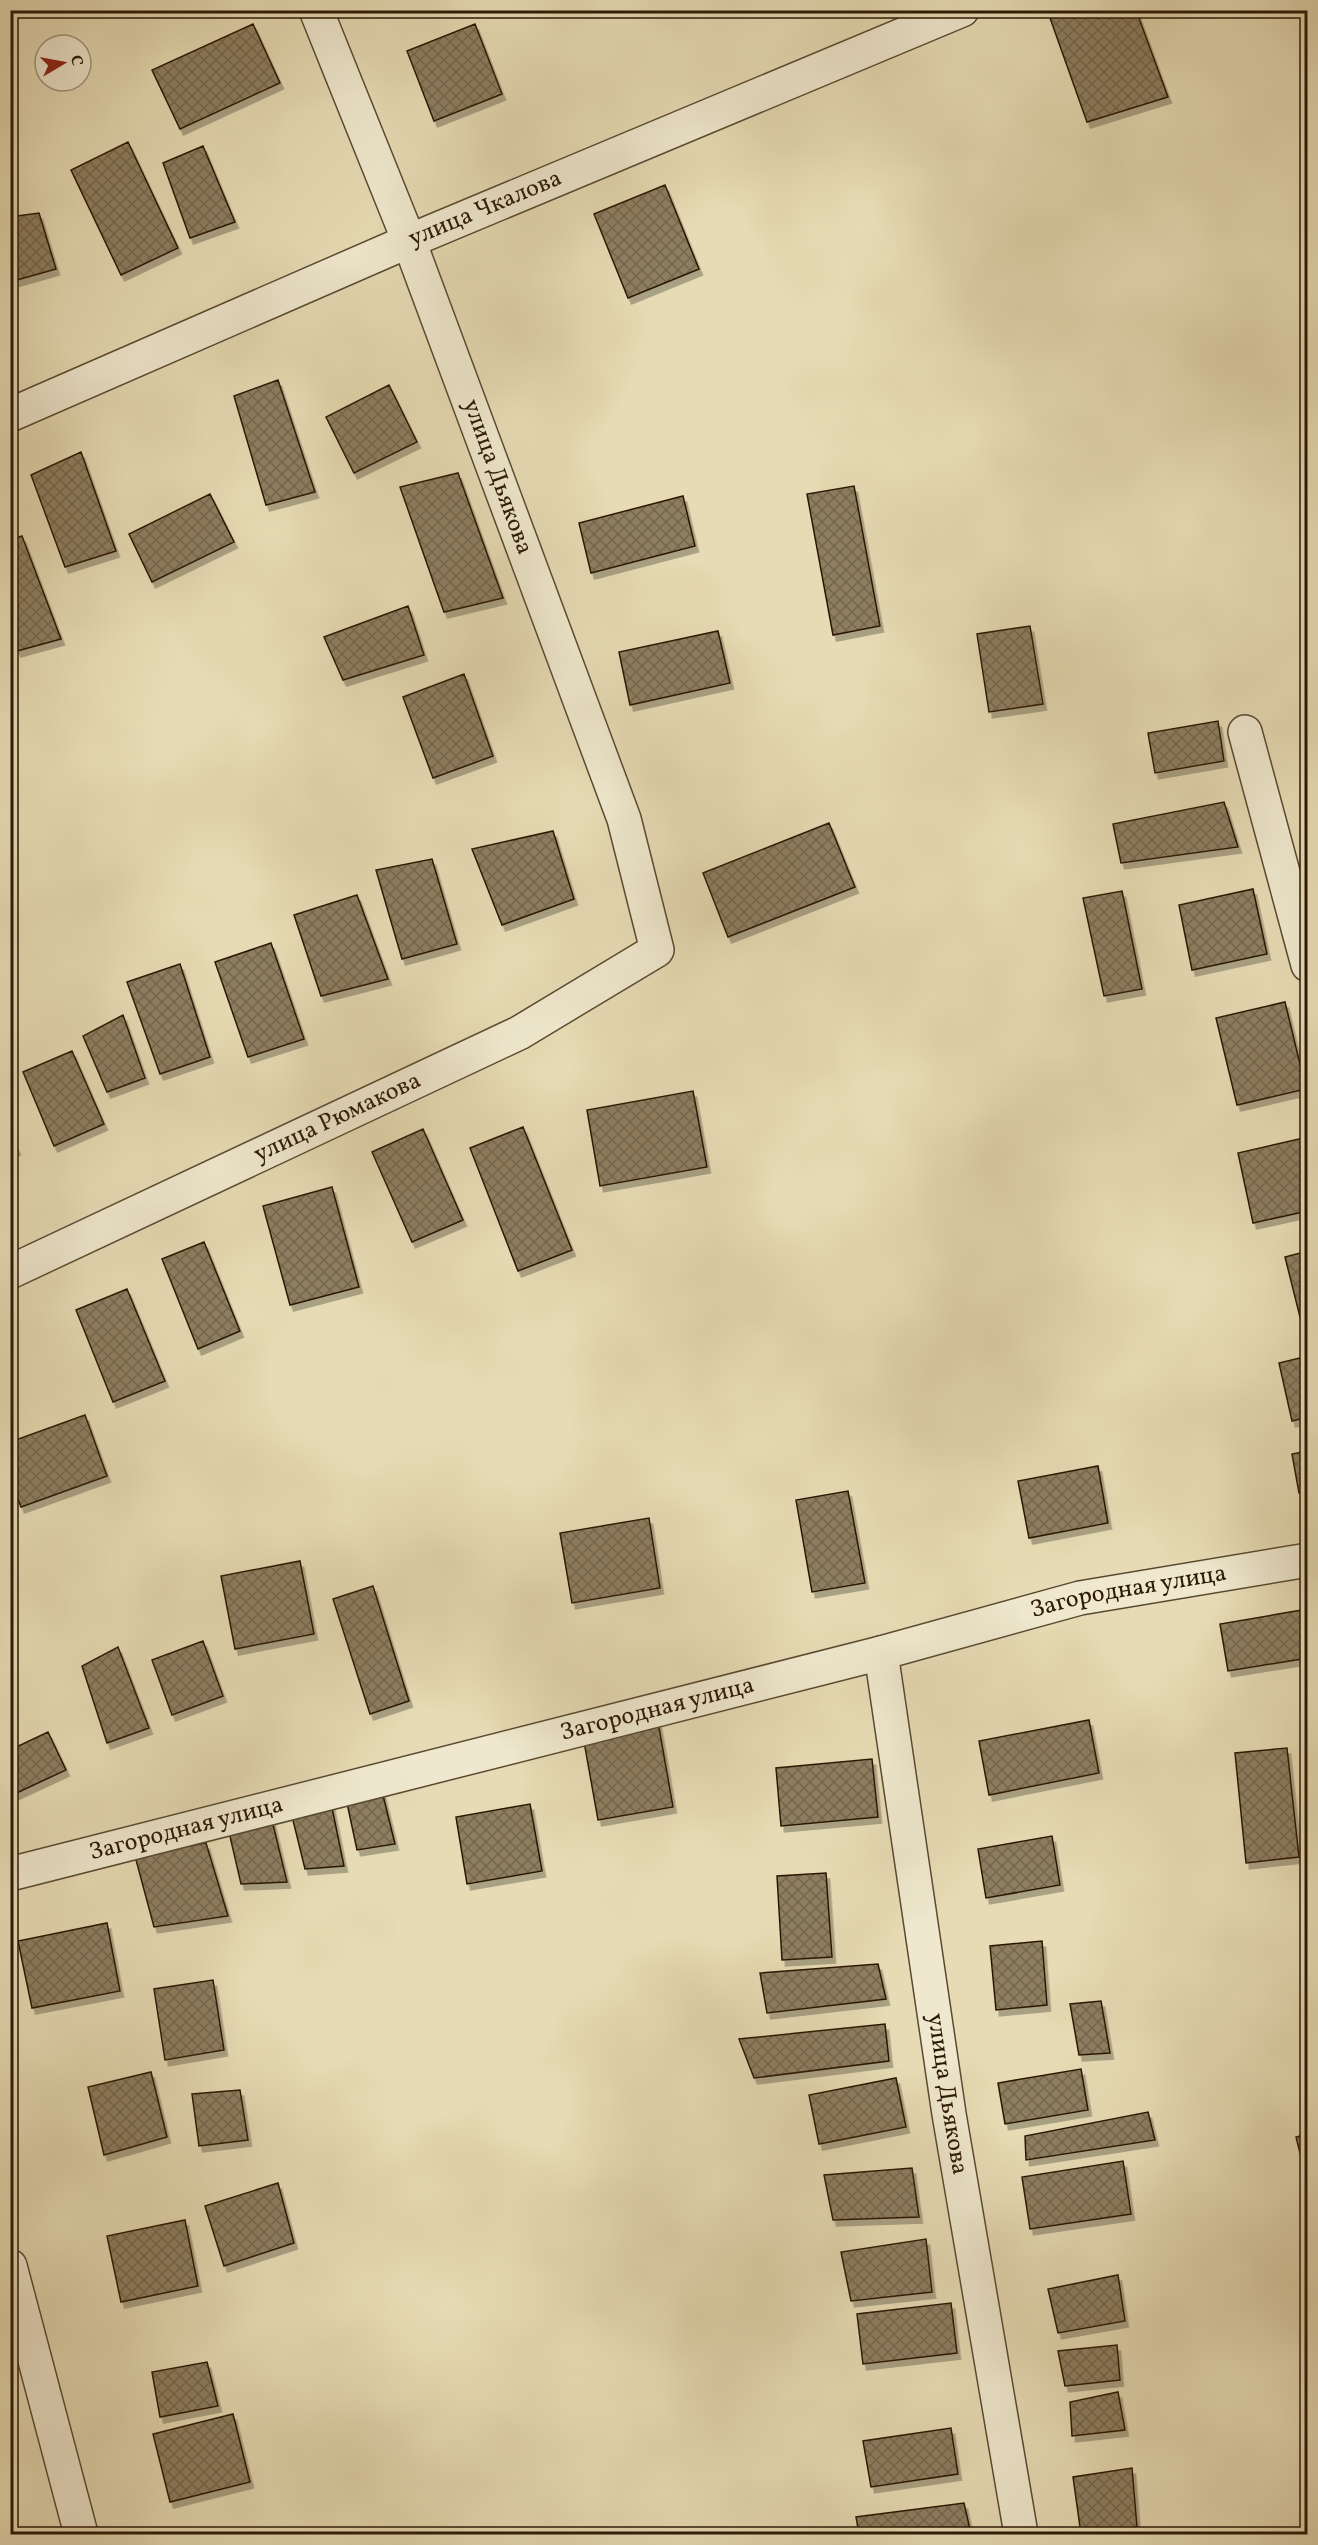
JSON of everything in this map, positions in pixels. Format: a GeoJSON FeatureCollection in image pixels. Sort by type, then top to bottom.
{"type":"FeatureCollection","features":[{"type":"Feature","properties":{"kind":"street","name":"улица Дьякова"},"geometry":{"type":"LineString","coordinates":[[316,10],[409,241],[624,819],[657,951]]}},
{"type":"Feature","properties":{"kind":"street","name":"улица Чкалова"},"geometry":{"type":"LineString","coordinates":[[10,415],[409,241],[962,10]]}},
{"type":"Feature","properties":{"kind":"street"},"geometry":{"type":"LineString","coordinates":[[1245,732],[1308,965]]}},
{"type":"Feature","properties":{"kind":"street","name":"улица Рюмакова"},"geometry":{"type":"LineString","coordinates":[[10,1272],[519,1034],[657,951]]}},
{"type":"Feature","properties":{"kind":"street","name":"Загородная улица"},"geometry":{"type":"LineString","coordinates":[[10,1874],[881,1653],[1080,1598],[1308,1560]]}},
{"type":"Feature","properties":{"kind":"street","name":"улица Дьякова"},"geometry":{"type":"LineString","coordinates":[[881,1653],[949,2115],[1021,2535]]}},
{"type":"Feature","properties":{"kind":"street"},"geometry":{"type":"LineString","coordinates":[[10,2266],[81,2535]]}},
{"type":"Feature","properties":{"kind":"building"},"geometry":{"type":"Polygon","coordinates":[[[1071,10],[1136,10],[1168,97],[1087,122],[1050,18],[1071,10]]]}},
{"type":"Feature","properties":{"kind":"building"},"geometry":{"type":"Polygon","coordinates":[[[253,24],[280,83],[180,129],[152,70],[253,24]]]}},
{"type":"Feature","properties":{"kind":"building"},"geometry":{"type":"Polygon","coordinates":[[[475,24],[502,94],[434,121],[407,51],[475,24]]]}},
{"type":"Feature","properties":{"kind":"building"},"geometry":{"type":"Polygon","coordinates":[[[128,142],[178,248],[121,275],[71,170],[128,142]]]}},
{"type":"Feature","properties":{"kind":"building"},"geometry":{"type":"Polygon","coordinates":[[[203,146],[235,222],[190,238],[163,163],[203,146]]]}},
{"type":"Feature","properties":{"kind":"building"},"geometry":{"type":"Polygon","coordinates":[[[665,185],[699,269],[628,298],[594,214],[665,185]]]}},
{"type":"Feature","properties":{"kind":"building"},"geometry":{"type":"Polygon","coordinates":[[[39,213],[56,269],[10,282],[10,217],[39,213]]]}},
{"type":"Feature","properties":{"kind":"building"},"geometry":{"type":"Polygon","coordinates":[[[278,380],[315,492],[266,505],[234,396],[278,380]]]}},
{"type":"Feature","properties":{"kind":"building"},"geometry":{"type":"Polygon","coordinates":[[[389,385],[417,442],[354,473],[326,417],[389,385]]]}},
{"type":"Feature","properties":{"kind":"building"},"geometry":{"type":"Polygon","coordinates":[[[81,452],[116,551],[65,567],[31,475],[81,452]]]}},
{"type":"Feature","properties":{"kind":"building"},"geometry":{"type":"Polygon","coordinates":[[[458,473],[503,598],[444,612],[400,487],[458,473]]]}},
{"type":"Feature","properties":{"kind":"building"},"geometry":{"type":"Polygon","coordinates":[[[854,486],[880,626],[833,635],[807,494],[854,486]]]}},
{"type":"Feature","properties":{"kind":"building"},"geometry":{"type":"Polygon","coordinates":[[[210,494],[234,542],[152,582],[129,534],[210,494]]]}},
{"type":"Feature","properties":{"kind":"building"},"geometry":{"type":"Polygon","coordinates":[[[683,496],[695,546],[591,573],[579,523],[683,496]]]}},
{"type":"Feature","properties":{"kind":"building"},"geometry":{"type":"Polygon","coordinates":[[[22,536],[61,639],[17,651],[10,632],[10,540],[22,536]]]}},
{"type":"Feature","properties":{"kind":"building"},"geometry":{"type":"Polygon","coordinates":[[[408,606],[424,655],[343,680],[324,637],[408,606]]]}},
{"type":"Feature","properties":{"kind":"building"},"geometry":{"type":"Polygon","coordinates":[[[1030,626],[1043,704],[989,712],[977,634],[1030,626]]]}},
{"type":"Feature","properties":{"kind":"building"},"geometry":{"type":"Polygon","coordinates":[[[718,631],[730,683],[630,705],[619,652],[718,631]]]}},
{"type":"Feature","properties":{"kind":"building"},"geometry":{"type":"Polygon","coordinates":[[[464,674],[493,756],[433,778],[403,697],[464,674]]]}},
{"type":"Feature","properties":{"kind":"building"},"geometry":{"type":"Polygon","coordinates":[[[1218,721],[1224,761],[1155,773],[1148,733],[1218,721]]]}},
{"type":"Feature","properties":{"kind":"building"},"geometry":{"type":"Polygon","coordinates":[[[1224,802],[1238,847],[1121,863],[1113,824],[1224,802]]]}},
{"type":"Feature","properties":{"kind":"building"},"geometry":{"type":"Polygon","coordinates":[[[829,823],[855,887],[728,937],[703,873],[829,823]]]}},
{"type":"Feature","properties":{"kind":"building"},"geometry":{"type":"Polygon","coordinates":[[[553,831],[574,899],[502,925],[472,849],[553,831]]]}},
{"type":"Feature","properties":{"kind":"building"},"geometry":{"type":"Polygon","coordinates":[[[432,859],[457,944],[402,959],[376,870],[432,859]]]}},
{"type":"Feature","properties":{"kind":"building"},"geometry":{"type":"Polygon","coordinates":[[[1253,889],[1267,954],[1192,970],[1179,905],[1253,889]]]}},
{"type":"Feature","properties":{"kind":"building"},"geometry":{"type":"Polygon","coordinates":[[[1122,891],[1142,989],[1104,996],[1083,898],[1122,891]]]}},
{"type":"Feature","properties":{"kind":"building"},"geometry":{"type":"Polygon","coordinates":[[[357,895],[388,979],[321,996],[294,915],[357,895]]]}},
{"type":"Feature","properties":{"kind":"building"},"geometry":{"type":"Polygon","coordinates":[[[271,943],[304,1039],[248,1057],[215,962],[271,943]]]}},
{"type":"Feature","properties":{"kind":"building"},"geometry":{"type":"Polygon","coordinates":[[[180,964],[210,1057],[160,1074],[127,982],[180,964]]]}},
{"type":"Feature","properties":{"kind":"building"},"geometry":{"type":"Polygon","coordinates":[[[1285,1002],[1306,1089],[1237,1105],[1216,1018],[1285,1002]]]}},
{"type":"Feature","properties":{"kind":"building"},"geometry":{"type":"Polygon","coordinates":[[[123,1015],[145,1078],[107,1092],[83,1036],[123,1015]]]}},
{"type":"Feature","properties":{"kind":"building"},"geometry":{"type":"Polygon","coordinates":[[[72,1051],[104,1124],[54,1146],[23,1072],[72,1051]]]}},
{"type":"Feature","properties":{"kind":"building"},"geometry":{"type":"Polygon","coordinates":[[[693,1091],[707,1167],[600,1186],[587,1110],[693,1091]]]}},
{"type":"Feature","properties":{"kind":"building"},"geometry":{"type":"Polygon","coordinates":[[[523,1127],[572,1250],[518,1271],[470,1148],[523,1127]]]}},
{"type":"Feature","properties":{"kind":"building"},"geometry":{"type":"Polygon","coordinates":[[[423,1129],[463,1220],[412,1242],[372,1152],[423,1129]]]}},
{"type":"Feature","properties":{"kind":"building"},"geometry":{"type":"Polygon","coordinates":[[[10,1134],[17,1149],[10,1152],[10,1134]]]}},
{"type":"Feature","properties":{"kind":"building"},"geometry":{"type":"Polygon","coordinates":[[[1308,1137],[1308,1211],[1253,1223],[1238,1153],[1308,1137]]]}},
{"type":"Feature","properties":{"kind":"building"},"geometry":{"type":"Polygon","coordinates":[[[332,1187],[359,1287],[290,1305],[263,1206],[332,1187]]]}},
{"type":"Feature","properties":{"kind":"building"},"geometry":{"type":"Polygon","coordinates":[[[204,1242],[240,1331],[198,1349],[162,1259],[204,1242]]]}},
{"type":"Feature","properties":{"kind":"building"},"geometry":{"type":"Polygon","coordinates":[[[1308,1251],[1308,1337],[1305,1337],[1285,1257],[1308,1251]]]}},
{"type":"Feature","properties":{"kind":"building"},"geometry":{"type":"Polygon","coordinates":[[[127,1289],[165,1381],[113,1402],[76,1310],[127,1289]]]}},
{"type":"Feature","properties":{"kind":"building"},"geometry":{"type":"Polygon","coordinates":[[[1308,1356],[1308,1417],[1292,1421],[1279,1363],[1308,1356]]]}},
{"type":"Feature","properties":{"kind":"building"},"geometry":{"type":"Polygon","coordinates":[[[85,1415],[107,1476],[21,1507],[10,1478],[10,1442],[85,1415]]]}},
{"type":"Feature","properties":{"kind":"building"},"geometry":{"type":"Polygon","coordinates":[[[1308,1451],[1308,1492],[1299,1493],[1292,1454],[1308,1451]]]}},
{"type":"Feature","properties":{"kind":"building"},"geometry":{"type":"Polygon","coordinates":[[[1098,1466],[1108,1523],[1029,1538],[1018,1481],[1098,1466]]]}},
{"type":"Feature","properties":{"kind":"building"},"geometry":{"type":"Polygon","coordinates":[[[848,1491],[865,1583],[812,1592],[796,1500],[848,1491]]]}},
{"type":"Feature","properties":{"kind":"building"},"geometry":{"type":"Polygon","coordinates":[[[649,1518],[660,1588],[572,1603],[560,1533],[649,1518]]]}},
{"type":"Feature","properties":{"kind":"building"},"geometry":{"type":"Polygon","coordinates":[[[300,1561],[314,1634],[235,1649],[221,1576],[300,1561]]]}},
{"type":"Feature","properties":{"kind":"building"},"geometry":{"type":"Polygon","coordinates":[[[373,1586],[409,1701],[370,1714],[333,1599],[373,1586]]]}},
{"type":"Feature","properties":{"kind":"building"},"geometry":{"type":"Polygon","coordinates":[[[1308,1609],[1308,1658],[1228,1671],[1220,1624],[1308,1609]]]}},
{"type":"Feature","properties":{"kind":"building"},"geometry":{"type":"Polygon","coordinates":[[[203,1641],[223,1696],[172,1715],[152,1660],[203,1641]]]}},
{"type":"Feature","properties":{"kind":"building"},"geometry":{"type":"Polygon","coordinates":[[[118,1647],[149,1728],[107,1743],[82,1666],[118,1647]]]}},
{"type":"Feature","properties":{"kind":"building"},"geometry":{"type":"Polygon","coordinates":[[[1089,1720],[1099,1773],[989,1795],[979,1741],[1089,1720]]]}},
{"type":"Feature","properties":{"kind":"building"},"geometry":{"type":"Polygon","coordinates":[[[658,1722],[673,1807],[598,1820],[583,1736],[658,1722]]]}},
{"type":"Feature","properties":{"kind":"building"},"geometry":{"type":"Polygon","coordinates":[[[48,1732],[66,1770],[10,1796],[10,1750],[48,1732]]]}},
{"type":"Feature","properties":{"kind":"building"},"geometry":{"type":"Polygon","coordinates":[[[1287,1748],[1299,1857],[1246,1863],[1235,1753],[1287,1748]]]}},
{"type":"Feature","properties":{"kind":"building"},"geometry":{"type":"Polygon","coordinates":[[[872,1759],[878,1817],[781,1826],[776,1768],[872,1759]]]}},
{"type":"Feature","properties":{"kind":"building"},"geometry":{"type":"Polygon","coordinates":[[[380,1783],[395,1844],[357,1850],[344,1789],[380,1783]]]}},
{"type":"Feature","properties":{"kind":"building"},"geometry":{"type":"Polygon","coordinates":[[[330,1798],[344,1866],[305,1869],[289,1804],[330,1798]]]}},
{"type":"Feature","properties":{"kind":"building"},"geometry":{"type":"Polygon","coordinates":[[[530,1804],[542,1871],[467,1884],[456,1817],[530,1804]]]}},
{"type":"Feature","properties":{"kind":"building"},"geometry":{"type":"Polygon","coordinates":[[[270,1812],[287,1882],[241,1884],[226,1819],[270,1812]]]}},
{"type":"Feature","properties":{"kind":"building"},"geometry":{"type":"Polygon","coordinates":[[[1052,1836],[1060,1885],[986,1898],[978,1849],[1052,1836]]]}},
{"type":"Feature","properties":{"kind":"building"},"geometry":{"type":"Polygon","coordinates":[[[206,1843],[228,1916],[154,1927],[135,1856],[206,1843]]]}},
{"type":"Feature","properties":{"kind":"building"},"geometry":{"type":"Polygon","coordinates":[[[826,1873],[832,1957],[782,1960],[777,1876],[826,1873]]]}},
{"type":"Feature","properties":{"kind":"building"},"geometry":{"type":"Polygon","coordinates":[[[107,1923],[120,1991],[32,2008],[18,1941],[107,1923]]]}},
{"type":"Feature","properties":{"kind":"building"},"geometry":{"type":"Polygon","coordinates":[[[1042,1941],[1047,2005],[996,2010],[990,1946],[1042,1941]]]}},
{"type":"Feature","properties":{"kind":"building"},"geometry":{"type":"Polygon","coordinates":[[[878,1964],[886,1999],[767,2013],[760,1973],[878,1964]]]}},
{"type":"Feature","properties":{"kind":"building"},"geometry":{"type":"Polygon","coordinates":[[[213,1980],[224,2050],[165,2060],[154,1989],[213,1980]]]}},
{"type":"Feature","properties":{"kind":"building"},"geometry":{"type":"Polygon","coordinates":[[[1101,2001],[1110,2053],[1079,2055],[1070,2004],[1101,2001]]]}},
{"type":"Feature","properties":{"kind":"building"},"geometry":{"type":"Polygon","coordinates":[[[885,2024],[889,2061],[754,2078],[739,2039],[885,2024]]]}},
{"type":"Feature","properties":{"kind":"building"},"geometry":{"type":"Polygon","coordinates":[[[1081,2069],[1088,2110],[1005,2124],[998,2083],[1081,2069]]]}},
{"type":"Feature","properties":{"kind":"building"},"geometry":{"type":"Polygon","coordinates":[[[151,2072],[167,2137],[104,2155],[88,2087],[151,2072]]]}},
{"type":"Feature","properties":{"kind":"building"},"geometry":{"type":"Polygon","coordinates":[[[896,2078],[906,2127],[819,2144],[809,2095],[896,2078]]]}},
{"type":"Feature","properties":{"kind":"building"},"geometry":{"type":"Polygon","coordinates":[[[240,2090],[248,2140],[199,2146],[192,2094],[240,2090]]]}},
{"type":"Feature","properties":{"kind":"building"},"geometry":{"type":"Polygon","coordinates":[[[1148,2112],[1155,2140],[1026,2160],[1025,2136],[1148,2112]]]}},
{"type":"Feature","properties":{"kind":"building"},"geometry":{"type":"Polygon","coordinates":[[[1308,2134],[1308,2185],[1296,2137],[1308,2134]]]}},
{"type":"Feature","properties":{"kind":"building"},"geometry":{"type":"Polygon","coordinates":[[[1123,2161],[1131,2214],[1030,2229],[1022,2177],[1123,2161]]]}},
{"type":"Feature","properties":{"kind":"building"},"geometry":{"type":"Polygon","coordinates":[[[912,2168],[919,2217],[833,2220],[824,2175],[912,2168]]]}},
{"type":"Feature","properties":{"kind":"building"},"geometry":{"type":"Polygon","coordinates":[[[278,2183],[294,2243],[224,2266],[205,2206],[278,2183]]]}},
{"type":"Feature","properties":{"kind":"building"},"geometry":{"type":"Polygon","coordinates":[[[185,2220],[198,2286],[121,2302],[107,2236],[185,2220]]]}},
{"type":"Feature","properties":{"kind":"building"},"geometry":{"type":"Polygon","coordinates":[[[926,2239],[932,2292],[851,2301],[841,2252],[926,2239]]]}},
{"type":"Feature","properties":{"kind":"building"},"geometry":{"type":"Polygon","coordinates":[[[1118,2275],[1125,2321],[1058,2333],[1048,2289],[1118,2275]]]}},
{"type":"Feature","properties":{"kind":"building"},"geometry":{"type":"Polygon","coordinates":[[[951,2303],[957,2353],[863,2364],[857,2314],[951,2303]]]}},
{"type":"Feature","properties":{"kind":"building"},"geometry":{"type":"Polygon","coordinates":[[[1117,2345],[1120,2380],[1065,2386],[1058,2351],[1117,2345]]]}},
{"type":"Feature","properties":{"kind":"building"},"geometry":{"type":"Polygon","coordinates":[[[207,2362],[218,2406],[160,2417],[152,2372],[207,2362]]]}},
{"type":"Feature","properties":{"kind":"building"},"geometry":{"type":"Polygon","coordinates":[[[1118,2392],[1125,2430],[1072,2436],[1070,2402],[1118,2392]]]}},
{"type":"Feature","properties":{"kind":"building"},"geometry":{"type":"Polygon","coordinates":[[[233,2414],[250,2482],[170,2502],[153,2434],[233,2414]]]}},
{"type":"Feature","properties":{"kind":"building"},"geometry":{"type":"Polygon","coordinates":[[[951,2428],[958,2474],[871,2487],[863,2441],[951,2428]]]}},
{"type":"Feature","properties":{"kind":"building"},"geometry":{"type":"Polygon","coordinates":[[[1132,2468],[1137,2527],[1081,2534],[1073,2477],[1132,2468]]]}},
{"type":"Feature","properties":{"kind":"building"},"geometry":{"type":"Polygon","coordinates":[[[964,2503],[971,2534],[859,2534],[856,2517],[964,2503]]]}}]}
